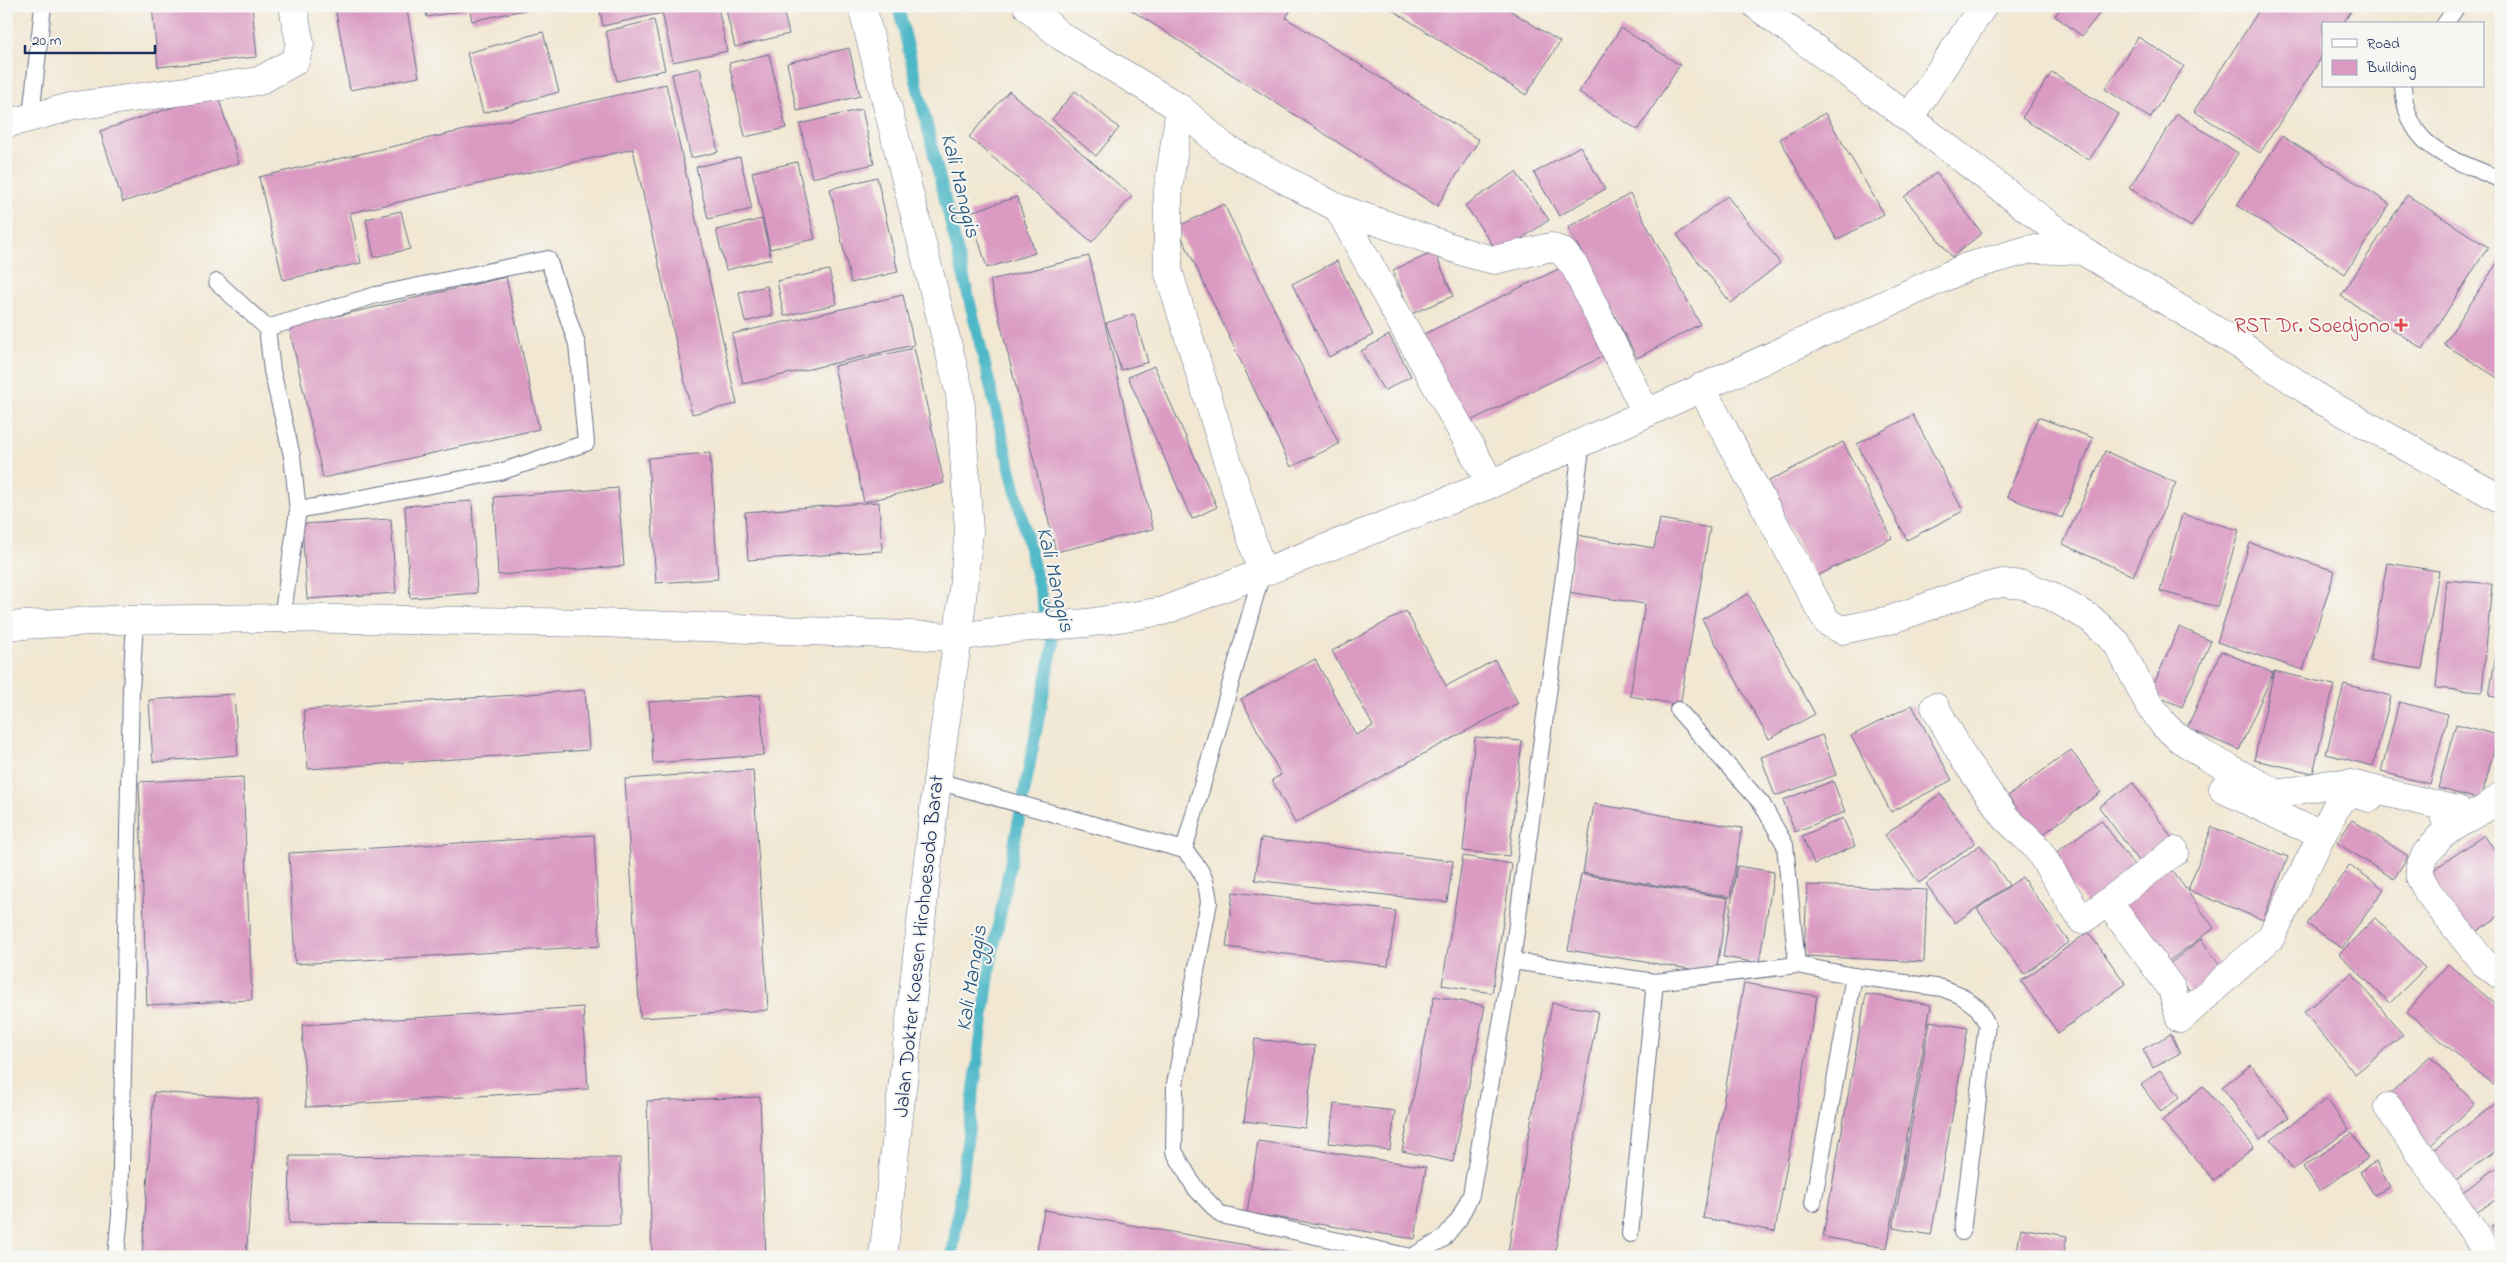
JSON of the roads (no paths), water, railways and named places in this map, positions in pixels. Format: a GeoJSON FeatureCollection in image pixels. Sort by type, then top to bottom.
{"type":"FeatureCollection","features":[{"type":"Feature","properties":{"kind":"street"},"geometry":{"type":"LineString","coordinates":[[18,120],[74,106],[259,81],[295,61],[300,44],[293,6]]}},
{"type":"Feature","properties":{"kind":"street","name":"Jalan Dokter Koesen Hirohoesodo Barat"},"geometry":{"type":"LineString","coordinates":[[862,6],[960,394],[969,531],[958,637],[937,781],[884,1257]]}},
{"type":"Feature","properties":{"kind":"street"},"geometry":{"type":"LineString","coordinates":[[1027,6],[1061,36],[1180,108],[1225,148],[1338,208],[1470,254],[1494,260],[1551,247],[1563,252],[1575,267],[1646,413]]}},
{"type":"Feature","properties":{"kind":"street"},"geometry":{"type":"LineString","coordinates":[[1757,6],[1909,118],[2083,251],[2244,348],[2323,401],[2501,499]]}},
{"type":"Feature","properties":{"kind":"street"},"geometry":{"type":"LineString","coordinates":[[1909,118],[1984,6]]}},
{"type":"Feature","properties":{"kind":"street"},"geometry":{"type":"LineString","coordinates":[[1180,108],[1168,190],[1168,270],[1262,572]]}},
{"type":"Feature","properties":{"kind":"street"},"geometry":{"type":"LineString","coordinates":[[1338,208],[1491,484]]}},
{"type":"Feature","properties":{"kind":"street"},"geometry":{"type":"LineString","coordinates":[[6,626],[282,618],[600,623],[958,637],[1020,628],[1087,623],[1163,611],[1491,484],[1701,387],[1967,268],[2030,249],[2083,251]]}},
{"type":"Feature","properties":{"kind":"street"},"geometry":{"type":"LineString","coordinates":[[1701,387],[1827,622],[1842,630],[1890,620],[1977,589],[2002,583],[2024,585],[2049,595],[2090,618],[2117,643],[2148,702],[2164,724],[2206,756],[2278,794],[2330,784],[2350,784],[2458,810],[2461,821]]}},
{"type":"Feature","properties":{"kind":"street"},"geometry":{"type":"LineString","coordinates":[[1935,707],[1964,759],[2006,818],[2037,848],[2082,920],[2175,851]]}},
{"type":"Feature","properties":{"kind":"street"},"geometry":{"type":"LineString","coordinates":[[2223,789],[2296,824],[2323,832]]}},
{"type":"Feature","properties":{"kind":"street"},"geometry":{"type":"LineString","coordinates":[[2108,902],[2172,989],[2180,1019],[2271,937],[2333,808],[2339,801],[2352,792],[2461,821]]}},
{"type":"Feature","properties":{"kind":"street"},"geometry":{"type":"LineString","coordinates":[[2501,796],[2461,821],[2440,837],[2426,854],[2420,866],[2420,877],[2428,892],[2483,962],[2501,976]]}},
{"type":"Feature","properties":{"kind":"street"},"geometry":{"type":"LineString","coordinates":[[2388,1107],[2491,1257]]}},
{"type":"Feature","properties":{"kind":"lane"},"geometry":{"type":"LineString","coordinates":[[18,120],[43,6]]}},
{"type":"Feature","properties":{"kind":"lane"},"geometry":{"type":"LineString","coordinates":[[2446,22],[2457,6]]}},
{"type":"Feature","properties":{"kind":"lane"},"geometry":{"type":"LineString","coordinates":[[2404,88],[2404,104],[2414,128],[2429,147],[2501,180]]}},
{"type":"Feature","properties":{"kind":"lane"},"geometry":{"type":"LineString","coordinates":[[268,328],[376,295],[548,259],[577,344],[586,443],[500,472],[298,510]]}},
{"type":"Feature","properties":{"kind":"lane"},"geometry":{"type":"LineString","coordinates":[[217,282],[268,328],[272,371],[292,456],[298,510],[282,618]]}},
{"type":"Feature","properties":{"kind":"lane"},"geometry":{"type":"LineString","coordinates":[[937,781],[1184,850],[1199,866],[1206,880],[1209,902],[1175,1084],[1174,1151],[1195,1188],[1221,1215],[1411,1257],[1443,1239],[1459,1219],[1471,1195],[1512,961],[1582,442]]}},
{"type":"Feature","properties":{"kind":"lane"},"geometry":{"type":"LineString","coordinates":[[1184,850],[1262,572]]}},
{"type":"Feature","properties":{"kind":"lane"},"geometry":{"type":"LineString","coordinates":[[116,1257],[120,1214],[131,690],[135,621]]}},
{"type":"Feature","properties":{"kind":"lane"},"geometry":{"type":"LineString","coordinates":[[1678,710],[1762,804],[1785,845],[1797,965]]}},
{"type":"Feature","properties":{"kind":"lane"},"geometry":{"type":"LineString","coordinates":[[1512,961],[1656,982],[1797,965],[1854,976],[1942,988],[1960,995],[1978,1008],[1987,1024],[1962,1232]]}},
{"type":"Feature","properties":{"kind":"lane"},"geometry":{"type":"LineString","coordinates":[[1812,1202],[1854,976]]}},
{"type":"Feature","properties":{"kind":"lane"},"geometry":{"type":"LineString","coordinates":[[1630,1234],[1656,982]]}},
{"type":"Feature","properties":{"kind":"waterway","name":"Kali Manggis"},"geometry":{"type":"LineString","coordinates":[[898,6],[1053,645],[990,967],[952,1257]]}},
{"type":"Feature","properties":{"kind":"place","name":"RST Dr. Soedjono"},"geometry":{"type":"Point","coordinates":[2401,325]}}]}
